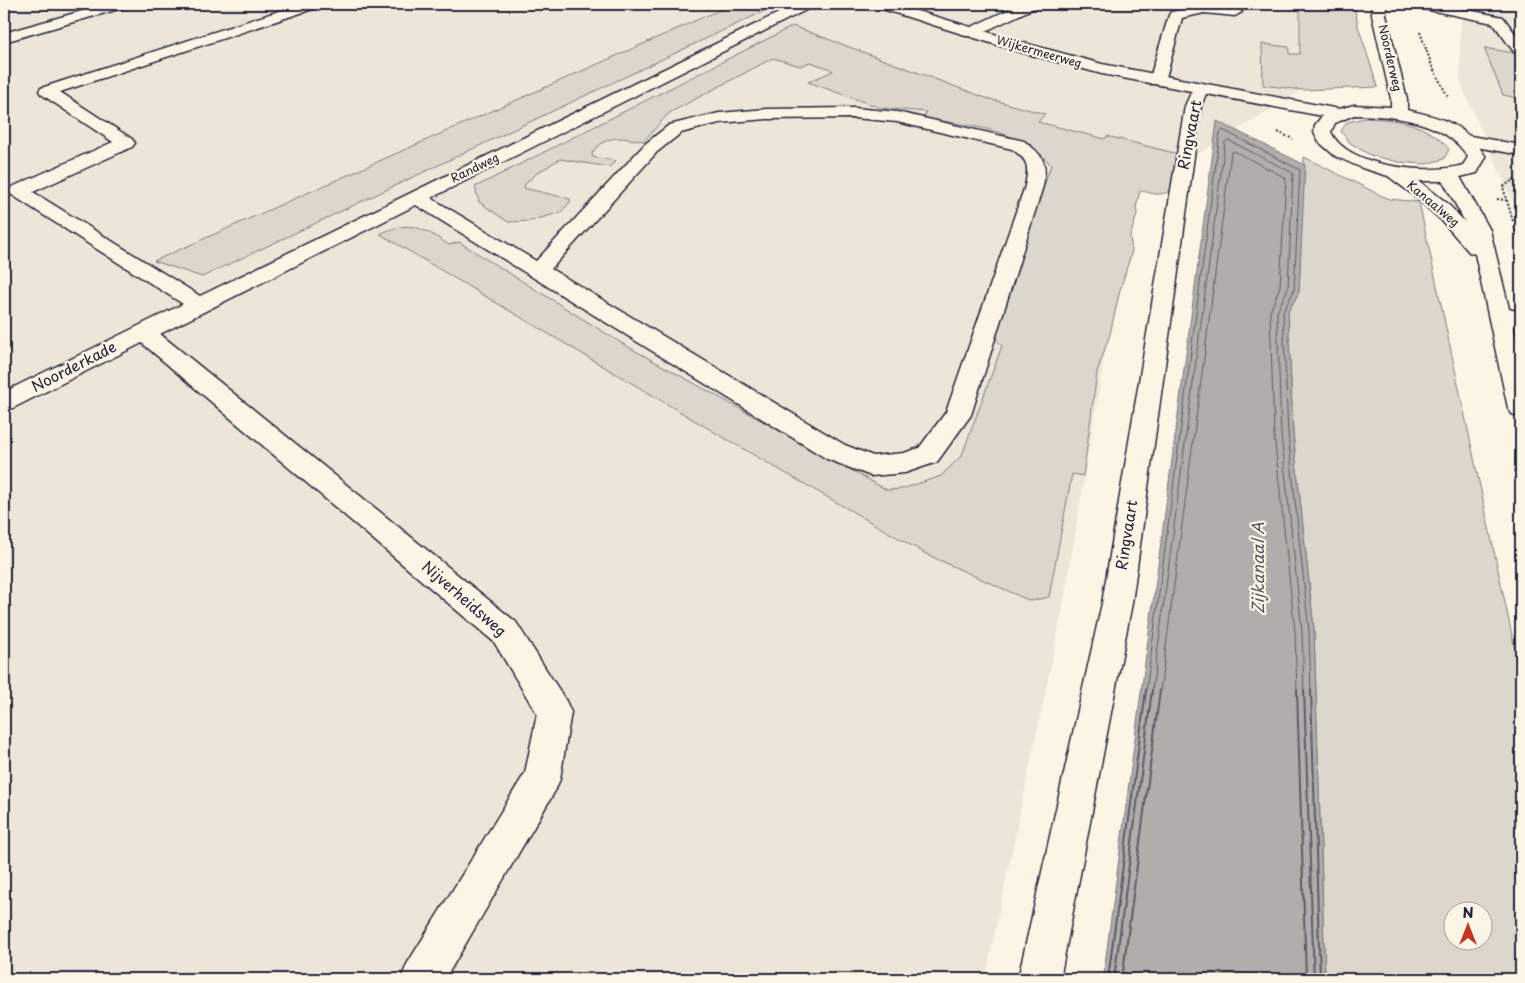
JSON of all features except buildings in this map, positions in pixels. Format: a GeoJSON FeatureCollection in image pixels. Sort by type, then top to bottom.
{"type":"FeatureCollection","features":[{"type":"Feature","properties":{"kind":"street"},"geometry":{"type":"LineString","coordinates":[[4,38],[121,4]]}},
{"type":"Feature","properties":{"kind":"street"},"geometry":{"type":"LineString","coordinates":[[11,193],[126,142],[47,91],[314,4]]}},
{"type":"Feature","properties":{"kind":"street","name":"Randweg"},"geometry":{"type":"LineString","coordinates":[[143,332],[807,4]]}},
{"type":"Feature","properties":{"kind":"street","name":"Wijkermeerweg"},"geometry":{"type":"LineString","coordinates":[[880,4],[1100,69],[1200,89],[1239,94],[1318,112],[1336,114],[1368,110],[1399,113],[1437,124],[1465,140]]}},
{"type":"Feature","properties":{"kind":"street"},"geometry":{"type":"LineString","coordinates":[[970,32],[1031,4]]}},
{"type":"Feature","properties":{"kind":"street","name":"Noorderweg"},"geometry":{"type":"LineString","coordinates":[[1379,4],[1379,15],[1399,99],[1399,113]]}},
{"type":"Feature","properties":{"kind":"street"},"geometry":{"type":"LineString","coordinates":[[1419,4],[1498,20],[1519,49]]}},
{"type":"Feature","properties":{"kind":"street"},"geometry":{"type":"LineString","coordinates":[[1157,81],[1176,14],[1204,9],[1235,12]]}},
{"type":"Feature","properties":{"kind":"street","name":"Wijkermeerweg"},"geometry":{"type":"LineString","coordinates":[[1200,89],[1292,119],[1322,132]]}},
{"type":"Feature","properties":{"kind":"street","name":"Ringvaart"},"geometry":{"type":"LineString","coordinates":[[1039,979],[1117,603],[1193,106],[1200,89]]}},
{"type":"Feature","properties":{"kind":"street"},"geometry":{"type":"LineString","coordinates":[[416,197],[836,452],[871,466],[905,463],[928,455],[958,415],[1034,186],[1038,166],[1031,154],[1018,145],[897,117],[854,113],[808,112],[719,118],[675,129],[651,148],[538,271]]}},
{"type":"Feature","properties":{"kind":"street"},"geometry":{"type":"LineString","coordinates":[[1336,114],[1327,118],[1322,125],[1322,132],[1328,141],[1353,158],[1392,172],[1433,177],[1450,176],[1470,169],[1477,157]]}},
{"type":"Feature","properties":{"kind":"street"},"geometry":{"type":"LineString","coordinates":[[1465,140],[1474,149],[1477,157]]}},
{"type":"Feature","properties":{"kind":"street"},"geometry":{"type":"LineString","coordinates":[[1465,140],[1520,158]]}},
{"type":"Feature","properties":{"kind":"street"},"geometry":{"type":"LineString","coordinates":[[1477,157],[1520,158]]}},
{"type":"Feature","properties":{"kind":"street","name":"Kanaalweg"},"geometry":{"type":"LineString","coordinates":[[1392,172],[1442,209],[1463,230],[1488,265]]}},
{"type":"Feature","properties":{"kind":"street","name":"Kanaalweg"},"geometry":{"type":"LineString","coordinates":[[1450,176],[1480,230],[1488,265],[1510,317],[1521,408]]}},
{"type":"Feature","properties":{"kind":"street"},"geometry":{"type":"LineString","coordinates":[[11,193],[199,305]]}},
{"type":"Feature","properties":{"kind":"street","name":"Noorderkade"},"geometry":{"type":"LineString","coordinates":[[4,402],[143,332]]}},
{"type":"Feature","properties":{"kind":"street","name":"Nijverheidsweg"},"geometry":{"type":"LineString","coordinates":[[143,332],[505,632],[554,712],[542,779],[422,979]]}},
{"type":"Feature","properties":{"kind":"path"},"geometry":{"type":"LineString","coordinates":[[1420,29],[1442,87],[1452,103]]}},
{"type":"Feature","properties":{"kind":"path"},"geometry":{"type":"LineString","coordinates":[[1520,158],[1520,175],[1503,188],[1521,247]]}},
{"type":"Feature","properties":{"kind":"shaded area"},"geometry":{"type":"Polygon","coordinates":[[[4,4],[1299,4],[1302,90],[1131,195],[1062,612],[985,979],[4,979],[4,4]]]}},
{"type":"Feature","properties":{"kind":"shaded area"},"geometry":{"type":"Polygon","coordinates":[[[733,4],[779,4],[202,277],[154,261],[733,4]]]}},
{"type":"Feature","properties":{"kind":"shaded area"},"geometry":{"type":"Polygon","coordinates":[[[1300,4],[1354,4],[1358,26],[1378,87],[1302,90],[1263,85],[1262,44],[1289,47],[1289,54],[1300,54],[1300,4]]]}},
{"type":"Feature","properties":{"kind":"shaded area"},"geometry":{"type":"Polygon","coordinates":[[[1461,4],[1521,4],[1521,220],[1460,82],[1461,4]]]}},
{"type":"Feature","properties":{"kind":"shaded area"},"geometry":{"type":"Polygon","coordinates":[[[793,26],[986,98],[1045,114],[1038,122],[1105,139],[1107,136],[1182,155],[1179,174],[1171,190],[1158,194],[1140,191],[1136,207],[1137,214],[1130,237],[1132,251],[1120,290],[1110,334],[1097,372],[1083,476],[1072,474],[1049,597],[1030,601],[928,555],[726,439],[380,234],[391,229],[408,226],[424,230],[449,245],[459,242],[623,344],[887,490],[902,489],[941,476],[962,455],[1002,346],[992,334],[1051,165],[1025,143],[993,131],[924,118],[926,112],[881,108],[808,82],[833,71],[828,68],[810,62],[800,66],[773,58],[669,113],[644,141],[615,138],[603,142],[592,153],[593,157],[616,161],[609,167],[560,159],[537,173],[525,184],[524,188],[570,199],[570,202],[561,212],[531,221],[508,222],[479,202],[475,187],[793,26]]]}},
{"type":"Feature","properties":{"kind":"shaded area"},"geometry":{"type":"Polygon","coordinates":[[[1484,48],[1521,54],[1521,99],[1503,95],[1484,48]]]}},
{"type":"Feature","properties":{"kind":"shaded area"},"geometry":{"type":"Polygon","coordinates":[[[1365,118],[1400,121],[1411,124],[1431,133],[1449,149],[1444,159],[1426,164],[1398,162],[1370,155],[1350,143],[1341,131],[1347,122],[1365,118]]]}},
{"type":"Feature","properties":{"kind":"shaded area"},"geometry":{"type":"Polygon","coordinates":[[[1304,157],[1390,199],[1419,202],[1521,677],[1521,979],[1325,979],[1314,630],[1293,433],[1288,311],[1299,292],[1304,157]]]}},
{"type":"Feature","properties":{"kind":"water","name":"Zijkanaal A"},"geometry":{"type":"Polygon","coordinates":[[[1217,121],[1305,165],[1299,292],[1288,312],[1293,433],[1314,630],[1325,979],[1103,979],[1217,121]]]}}]}
